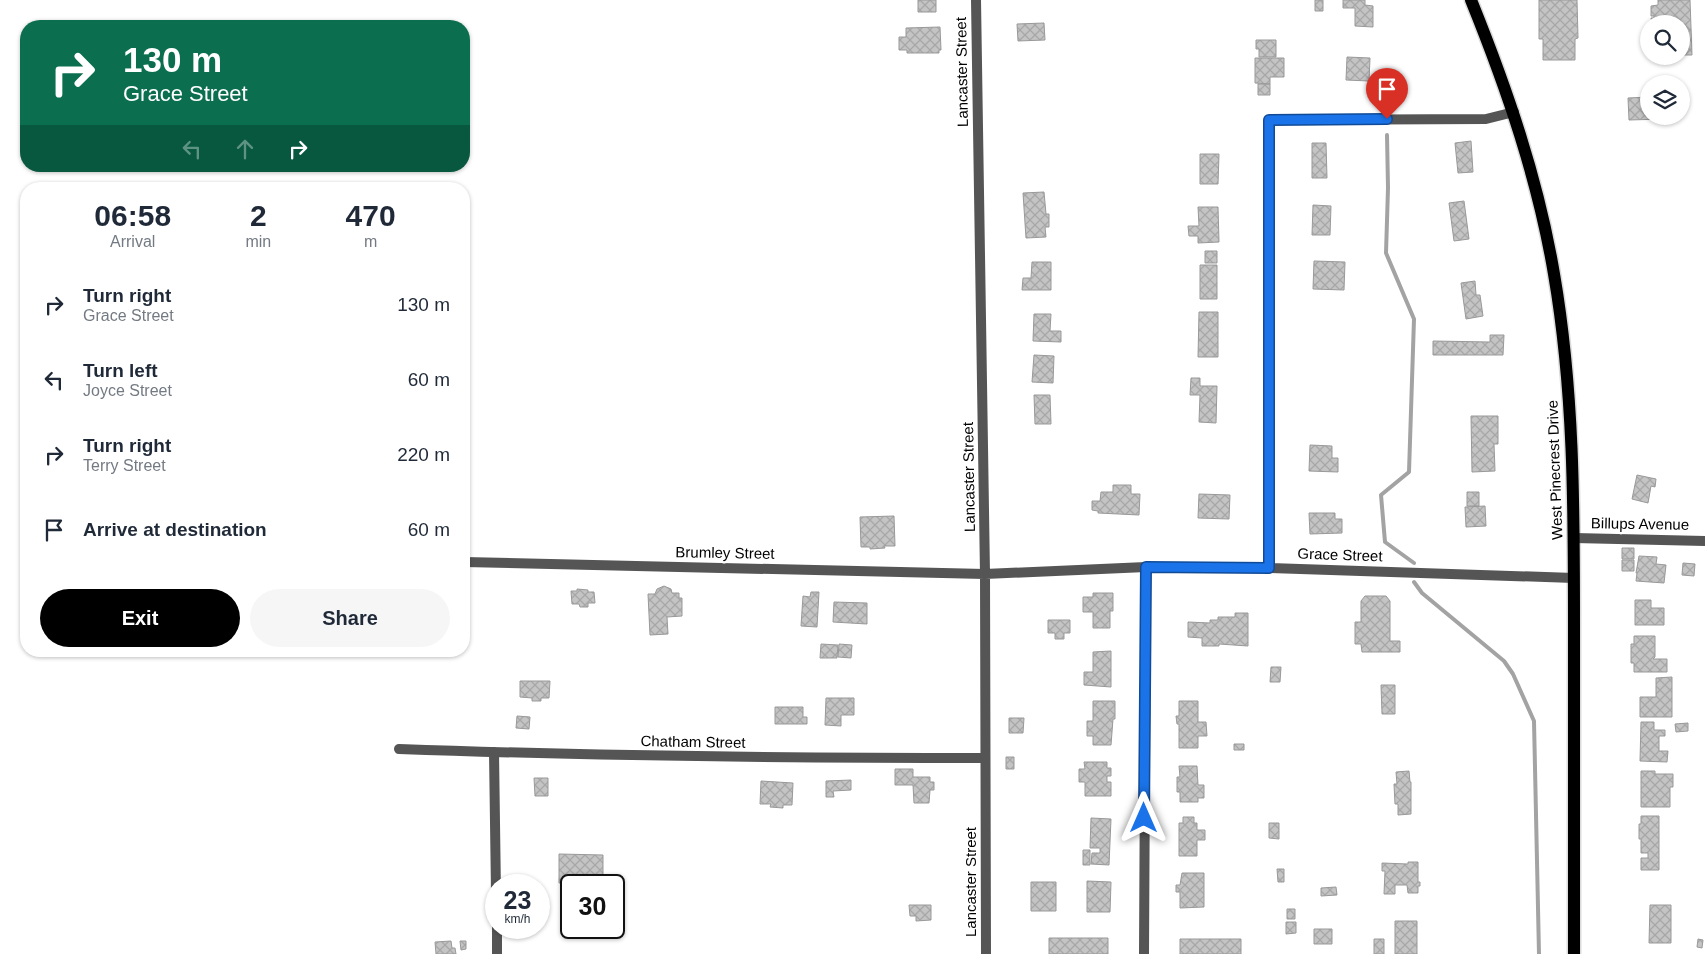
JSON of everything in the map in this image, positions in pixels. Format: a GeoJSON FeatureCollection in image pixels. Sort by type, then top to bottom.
{"type":"FeatureCollection","features":[{"type":"Feature","properties":{"kind":"main road","name":"West Pinecrest Drive"},"geometry":{"type":"LineString","coordinates":[[1471,0],[1514,112],[1540,202],[1554,273],[1562,329],[1572,431],[1574,538],[1574,954]]}},
{"type":"Feature","properties":{"kind":"street","name":"Lancaster Street"},"geometry":{"type":"LineString","coordinates":[[976,0],[985,574],[986,954]]}},
{"type":"Feature","properties":{"kind":"street"},"geometry":{"type":"LineString","coordinates":[[1269,568],[1269,120],[1486,119],[1514,112]]}},
{"type":"Feature","properties":{"kind":"street","name":"Billups Avenue"},"geometry":{"type":"LineString","coordinates":[[1574,538],[1640,538],[1705,541]]}},
{"type":"Feature","properties":{"kind":"street","name":"Brumley Street"},"geometry":{"type":"LineString","coordinates":[[470,562],[985,574]]}},
{"type":"Feature","properties":{"kind":"street","name":"Grace Street"},"geometry":{"type":"LineString","coordinates":[[985,574],[1146,567],[1269,568],[1574,578]]}},
{"type":"Feature","properties":{"kind":"street"},"geometry":{"type":"LineString","coordinates":[[1144,954],[1146,567]]}},
{"type":"Feature","properties":{"kind":"street","name":"Chatham Street"},"geometry":{"type":"LineString","coordinates":[[399,749],[762,758],[985,758]]}},
{"type":"Feature","properties":{"kind":"street"},"geometry":{"type":"LineString","coordinates":[[494,752],[496,874]]}},
{"type":"Feature","properties":{"kind":"street"},"geometry":{"type":"LineString","coordinates":[[497,939],[497,954]]}},
{"type":"Feature","properties":{"kind":"building"},"geometry":{"type":"Polygon","coordinates":[[[918,0],[936,0],[936,12],[918,12],[918,0]]]}},
{"type":"Feature","properties":{"kind":"building"},"geometry":{"type":"Polygon","coordinates":[[[1315,0],[1323,0],[1323,11],[1315,11],[1315,0]]]}},
{"type":"Feature","properties":{"kind":"building"},"geometry":{"type":"Polygon","coordinates":[[[1343,0],[1365,0],[1365,5],[1373,6],[1373,27],[1355,26],[1355,8],[1343,8],[1343,0]]]}},
{"type":"Feature","properties":{"kind":"building"},"geometry":{"type":"Polygon","coordinates":[[[1539,0],[1577,0],[1578,38],[1575,39],[1575,60],[1543,60],[1543,39],[1539,39],[1539,0]]]}},
{"type":"Feature","properties":{"kind":"building"},"geometry":{"type":"Polygon","coordinates":[[[1658,0],[1690,0],[1692,55],[1690,55],[1690,15],[1651,15],[1651,6],[1658,5],[1658,0]]]}},
{"type":"Feature","properties":{"kind":"building"},"geometry":{"type":"Polygon","coordinates":[[[1044,23],[1045,40],[1018,41],[1017,24],[1044,23]]]}},
{"type":"Feature","properties":{"kind":"building"},"geometry":{"type":"Polygon","coordinates":[[[940,27],[941,50],[939,50],[939,53],[907,53],[907,50],[899,50],[899,37],[906,37],[906,28],[940,27]]]}},
{"type":"Feature","properties":{"kind":"building"},"geometry":{"type":"Polygon","coordinates":[[[1256,40],[1276,40],[1276,57],[1259,57],[1259,49],[1256,49],[1256,40]]]}},
{"type":"Feature","properties":{"kind":"building"},"geometry":{"type":"Polygon","coordinates":[[[1347,57],[1370,58],[1369,81],[1346,80],[1347,57]]]}},
{"type":"Feature","properties":{"kind":"building"},"geometry":{"type":"Polygon","coordinates":[[[1255,58],[1284,58],[1284,77],[1270,77],[1270,84],[1255,83],[1255,58]]]}},
{"type":"Feature","properties":{"kind":"building"},"geometry":{"type":"Polygon","coordinates":[[[1258,84],[1270,84],[1270,95],[1258,95],[1258,84]]]}},
{"type":"Feature","properties":{"kind":"building"},"geometry":{"type":"Polygon","coordinates":[[[1640,97],[1640,120],[1629,120],[1628,98],[1640,97]]]}},
{"type":"Feature","properties":{"kind":"building"},"geometry":{"type":"Polygon","coordinates":[[[1471,141],[1473,172],[1458,173],[1455,143],[1471,141]]]}},
{"type":"Feature","properties":{"kind":"building"},"geometry":{"type":"Polygon","coordinates":[[[1312,143],[1326,143],[1327,178],[1312,178],[1312,143]]]}},
{"type":"Feature","properties":{"kind":"building"},"geometry":{"type":"Polygon","coordinates":[[[1200,154],[1219,154],[1218,184],[1200,184],[1200,154]]]}},
{"type":"Feature","properties":{"kind":"building"},"geometry":{"type":"Polygon","coordinates":[[[1044,192],[1046,214],[1049,214],[1049,227],[1045,227],[1046,237],[1026,238],[1023,193],[1044,192]]]}},
{"type":"Feature","properties":{"kind":"building"},"geometry":{"type":"Polygon","coordinates":[[[1464,201],[1469,239],[1454,241],[1449,203],[1464,201]]]}},
{"type":"Feature","properties":{"kind":"building"},"geometry":{"type":"Polygon","coordinates":[[[1313,205],[1331,206],[1330,235],[1312,235],[1313,205]]]}},
{"type":"Feature","properties":{"kind":"building"},"geometry":{"type":"Polygon","coordinates":[[[1198,207],[1218,207],[1219,242],[1198,243],[1198,236],[1189,236],[1188,226],[1199,226],[1198,207]]]}},
{"type":"Feature","properties":{"kind":"building"},"geometry":{"type":"Polygon","coordinates":[[[1205,251],[1217,251],[1217,263],[1205,263],[1205,251]]]}},
{"type":"Feature","properties":{"kind":"building"},"geometry":{"type":"Polygon","coordinates":[[[1314,261],[1345,262],[1344,290],[1313,289],[1314,261]]]}},
{"type":"Feature","properties":{"kind":"building"},"geometry":{"type":"Polygon","coordinates":[[[1032,262],[1051,262],[1051,290],[1022,290],[1023,278],[1031,278],[1032,262]]]}},
{"type":"Feature","properties":{"kind":"building"},"geometry":{"type":"Polygon","coordinates":[[[1200,265],[1217,265],[1217,299],[1200,299],[1200,265]]]}},
{"type":"Feature","properties":{"kind":"building"},"geometry":{"type":"Polygon","coordinates":[[[1475,281],[1476,295],[1480,295],[1483,316],[1466,319],[1461,283],[1475,281]]]}},
{"type":"Feature","properties":{"kind":"building"},"geometry":{"type":"Polygon","coordinates":[[[1199,312],[1218,312],[1218,357],[1198,357],[1199,312]]]}},
{"type":"Feature","properties":{"kind":"building"},"geometry":{"type":"Polygon","coordinates":[[[1034,314],[1051,314],[1050,331],[1061,331],[1061,342],[1033,341],[1034,314]]]}},
{"type":"Feature","properties":{"kind":"building"},"geometry":{"type":"Polygon","coordinates":[[[1490,335],[1504,335],[1503,355],[1433,355],[1433,341],[1490,342],[1490,335]]]}},
{"type":"Feature","properties":{"kind":"building"},"geometry":{"type":"Polygon","coordinates":[[[1034,355],[1054,356],[1053,383],[1032,382],[1034,355]]]}},
{"type":"Feature","properties":{"kind":"building"},"geometry":{"type":"Polygon","coordinates":[[[1191,378],[1200,378],[1200,386],[1217,386],[1216,423],[1199,422],[1200,395],[1190,395],[1191,378]]]}},
{"type":"Feature","properties":{"kind":"building"},"geometry":{"type":"Polygon","coordinates":[[[1034,395],[1050,395],[1051,424],[1035,424],[1034,395]]]}},
{"type":"Feature","properties":{"kind":"building"},"geometry":{"type":"Polygon","coordinates":[[[1471,416],[1498,416],[1498,444],[1494,444],[1495,471],[1472,472],[1471,416]]]}},
{"type":"Feature","properties":{"kind":"building"},"geometry":{"type":"Polygon","coordinates":[[[1310,445],[1332,446],[1332,458],[1338,458],[1338,472],[1309,471],[1310,445]]]}},
{"type":"Feature","properties":{"kind":"building"},"geometry":{"type":"Polygon","coordinates":[[[1637,475],[1656,479],[1655,487],[1651,486],[1648,503],[1632,499],[1637,475]]]}},
{"type":"Feature","properties":{"kind":"building"},"geometry":{"type":"Polygon","coordinates":[[[1113,485],[1131,485],[1131,494],[1140,494],[1139,515],[1098,513],[1098,511],[1092,510],[1092,501],[1100,501],[1101,492],[1113,492],[1113,485]]]}},
{"type":"Feature","properties":{"kind":"building"},"geometry":{"type":"Polygon","coordinates":[[[1467,492],[1479,492],[1479,506],[1467,506],[1467,492]]]}},
{"type":"Feature","properties":{"kind":"building"},"geometry":{"type":"Polygon","coordinates":[[[1199,494],[1230,495],[1229,519],[1198,518],[1199,494]]]}},
{"type":"Feature","properties":{"kind":"building"},"geometry":{"type":"Polygon","coordinates":[[[1485,506],[1486,526],[1466,527],[1465,507],[1485,506]]]}},
{"type":"Feature","properties":{"kind":"building"},"geometry":{"type":"Polygon","coordinates":[[[1309,513],[1335,513],[1335,519],[1342,519],[1342,533],[1310,534],[1309,513]]]}},
{"type":"Feature","properties":{"kind":"building"},"geometry":{"type":"Polygon","coordinates":[[[894,516],[895,546],[870,549],[870,547],[861,547],[860,517],[894,516]]]}},
{"type":"Feature","properties":{"kind":"building"},"geometry":{"type":"Polygon","coordinates":[[[1622,548],[1634,548],[1634,559],[1622,559],[1622,548]]]}},
{"type":"Feature","properties":{"kind":"building"},"geometry":{"type":"Polygon","coordinates":[[[1639,556],[1657,557],[1656,564],[1666,565],[1664,583],[1636,581],[1639,556]]]}},
{"type":"Feature","properties":{"kind":"building"},"geometry":{"type":"Polygon","coordinates":[[[1622,560],[1634,560],[1634,571],[1622,571],[1622,560]]]}},
{"type":"Feature","properties":{"kind":"building"},"geometry":{"type":"Polygon","coordinates":[[[1683,563],[1695,564],[1694,576],[1682,575],[1683,563]]]}},
{"type":"Feature","properties":{"kind":"building"},"geometry":{"type":"Polygon","coordinates":[[[664,586],[671,589],[672,593],[679,593],[679,598],[682,598],[682,616],[667,617],[668,634],[650,635],[648,594],[655,594],[657,589],[664,586]]]}},
{"type":"Feature","properties":{"kind":"building"},"geometry":{"type":"Polygon","coordinates":[[[577,589],[594,592],[595,603],[588,603],[588,607],[572,604],[571,591],[577,591],[577,589]]]}},
{"type":"Feature","properties":{"kind":"building"},"geometry":{"type":"Polygon","coordinates":[[[811,592],[819,592],[817,627],[801,626],[803,596],[810,597],[811,592]]]}},
{"type":"Feature","properties":{"kind":"building"},"geometry":{"type":"Polygon","coordinates":[[[1093,593],[1113,593],[1113,611],[1110,611],[1110,628],[1093,628],[1093,612],[1083,612],[1083,597],[1093,597],[1093,593]]]}},
{"type":"Feature","properties":{"kind":"building"},"geometry":{"type":"Polygon","coordinates":[[[1365,596],[1386,596],[1390,601],[1390,641],[1400,641],[1400,652],[1362,652],[1361,644],[1355,644],[1355,622],[1361,622],[1361,601],[1365,596]]]}},
{"type":"Feature","properties":{"kind":"building"},"geometry":{"type":"Polygon","coordinates":[[[1635,600],[1651,600],[1651,608],[1664,608],[1664,625],[1635,625],[1635,600]]]}},
{"type":"Feature","properties":{"kind":"building"},"geometry":{"type":"Polygon","coordinates":[[[834,602],[867,603],[867,624],[833,622],[834,602]]]}},
{"type":"Feature","properties":{"kind":"building"},"geometry":{"type":"Polygon","coordinates":[[[1235,613],[1248,613],[1248,646],[1219,644],[1219,646],[1202,646],[1202,638],[1188,637],[1188,622],[1210,623],[1210,620],[1218,620],[1218,617],[1235,617],[1235,613]]]}},
{"type":"Feature","properties":{"kind":"building"},"geometry":{"type":"Polygon","coordinates":[[[1048,620],[1070,620],[1070,633],[1064,633],[1064,639],[1055,639],[1055,633],[1048,633],[1048,620]]]}},
{"type":"Feature","properties":{"kind":"building"},"geometry":{"type":"Polygon","coordinates":[[[1634,636],[1655,636],[1655,657],[1653,659],[1667,659],[1667,672],[1634,672],[1634,663],[1631,663],[1631,644],[1634,644],[1634,636]]]}},
{"type":"Feature","properties":{"kind":"building"},"geometry":{"type":"Polygon","coordinates":[[[821,644],[838,645],[837,658],[820,658],[821,644]]]}},
{"type":"Feature","properties":{"kind":"building"},"geometry":{"type":"Polygon","coordinates":[[[839,644],[852,645],[851,658],[838,657],[839,644]]]}},
{"type":"Feature","properties":{"kind":"building"},"geometry":{"type":"Polygon","coordinates":[[[1111,651],[1111,687],[1084,685],[1084,672],[1093,672],[1093,652],[1111,651]]]}},
{"type":"Feature","properties":{"kind":"building"},"geometry":{"type":"Polygon","coordinates":[[[1271,667],[1281,667],[1280,682],[1270,682],[1271,667]]]}},
{"type":"Feature","properties":{"kind":"building"},"geometry":{"type":"Polygon","coordinates":[[[1672,677],[1672,717],[1640,717],[1640,697],[1656,697],[1656,678],[1672,677]]]}},
{"type":"Feature","properties":{"kind":"building"},"geometry":{"type":"Polygon","coordinates":[[[520,681],[550,681],[549,698],[541,698],[541,701],[532,701],[532,698],[520,697],[520,681]]]}},
{"type":"Feature","properties":{"kind":"building"},"geometry":{"type":"Polygon","coordinates":[[[1381,685],[1395,685],[1395,714],[1382,714],[1381,685]]]}},
{"type":"Feature","properties":{"kind":"building"},"geometry":{"type":"Polygon","coordinates":[[[826,698],[854,698],[854,715],[841,715],[841,726],[825,725],[826,698]]]}},
{"type":"Feature","properties":{"kind":"building"},"geometry":{"type":"Polygon","coordinates":[[[1093,701],[1115,701],[1115,719],[1113,719],[1111,745],[1093,745],[1093,736],[1087,736],[1087,721],[1093,721],[1093,701]]]}},
{"type":"Feature","properties":{"kind":"building"},"geometry":{"type":"Polygon","coordinates":[[[1179,701],[1198,701],[1198,722],[1206,722],[1207,736],[1198,736],[1198,748],[1179,748],[1179,724],[1177,724],[1176,716],[1179,716],[1179,701]]]}},
{"type":"Feature","properties":{"kind":"building"},"geometry":{"type":"Polygon","coordinates":[[[775,707],[803,707],[803,717],[807,717],[807,724],[775,724],[775,707]]]}},
{"type":"Feature","properties":{"kind":"building"},"geometry":{"type":"Polygon","coordinates":[[[517,716],[530,717],[529,729],[516,728],[517,716]]]}},
{"type":"Feature","properties":{"kind":"building"},"geometry":{"type":"Polygon","coordinates":[[[1009,718],[1024,718],[1023,733],[1009,733],[1009,718]]]}},
{"type":"Feature","properties":{"kind":"building"},"geometry":{"type":"Polygon","coordinates":[[[1641,722],[1654,722],[1654,730],[1665,730],[1665,736],[1659,736],[1659,751],[1668,751],[1667,762],[1640,761],[1641,722]]]}},
{"type":"Feature","properties":{"kind":"building"},"geometry":{"type":"Polygon","coordinates":[[[1688,723],[1688,731],[1676,732],[1675,724],[1688,723]]]}},
{"type":"Feature","properties":{"kind":"building"},"geometry":{"type":"Polygon","coordinates":[[[1234,744],[1244,744],[1244,750],[1234,750],[1234,744]]]}},
{"type":"Feature","properties":{"kind":"building"},"geometry":{"type":"Polygon","coordinates":[[[1006,757],[1014,757],[1014,769],[1006,769],[1006,757]]]}},
{"type":"Feature","properties":{"kind":"building"},"geometry":{"type":"Polygon","coordinates":[[[1084,762],[1107,762],[1107,768],[1111,768],[1111,776],[1107,776],[1107,782],[1111,782],[1111,796],[1085,796],[1085,782],[1079,782],[1079,769],[1085,769],[1084,762]]]}},
{"type":"Feature","properties":{"kind":"building"},"geometry":{"type":"Polygon","coordinates":[[[1179,766],[1197,766],[1198,785],[1204,785],[1204,798],[1198,798],[1198,802],[1180,802],[1180,792],[1177,792],[1177,777],[1180,777],[1179,766]]]}},
{"type":"Feature","properties":{"kind":"building"},"geometry":{"type":"Polygon","coordinates":[[[895,769],[913,769],[913,777],[930,777],[930,782],[934,782],[934,790],[930,790],[929,803],[914,803],[913,785],[895,785],[895,769]]]}},
{"type":"Feature","properties":{"kind":"building"},"geometry":{"type":"Polygon","coordinates":[[[1409,771],[1411,814],[1398,815],[1398,804],[1395,804],[1394,784],[1397,784],[1396,772],[1409,771]]]}},
{"type":"Feature","properties":{"kind":"building"},"geometry":{"type":"Polygon","coordinates":[[[1641,771],[1655,771],[1655,774],[1673,774],[1673,787],[1670,787],[1670,807],[1641,807],[1641,771]]]}},
{"type":"Feature","properties":{"kind":"building"},"geometry":{"type":"Polygon","coordinates":[[[534,778],[548,778],[548,796],[535,796],[534,778]]]}},
{"type":"Feature","properties":{"kind":"building"},"geometry":{"type":"Polygon","coordinates":[[[851,780],[851,790],[833,791],[834,797],[826,797],[826,781],[851,780]]]}},
{"type":"Feature","properties":{"kind":"building"},"geometry":{"type":"Polygon","coordinates":[[[761,781],[793,783],[792,805],[783,805],[783,808],[770,807],[771,804],[760,804],[761,781]]]}},
{"type":"Feature","properties":{"kind":"building"},"geometry":{"type":"Polygon","coordinates":[[[1641,816],[1659,816],[1659,870],[1641,870],[1641,858],[1648,858],[1648,853],[1641,853],[1639,824],[1641,824],[1641,816]]]}},
{"type":"Feature","properties":{"kind":"building"},"geometry":{"type":"Polygon","coordinates":[[[1183,817],[1194,817],[1194,823],[1197,823],[1197,830],[1205,830],[1205,840],[1197,840],[1197,856],[1179,856],[1179,823],[1183,823],[1183,817]]]}},
{"type":"Feature","properties":{"kind":"building"},"geometry":{"type":"Polygon","coordinates":[[[1091,818],[1111,819],[1109,865],[1091,864],[1092,853],[1100,853],[1100,848],[1090,848],[1091,818]]]}},
{"type":"Feature","properties":{"kind":"building"},"geometry":{"type":"Polygon","coordinates":[[[1269,823],[1279,823],[1279,839],[1269,838],[1269,823]]]}},
{"type":"Feature","properties":{"kind":"building"},"geometry":{"type":"Polygon","coordinates":[[[1083,850],[1090,850],[1090,865],[1083,865],[1083,850]]]}},
{"type":"Feature","properties":{"kind":"building"},"geometry":{"type":"Polygon","coordinates":[[[559,854],[603,855],[603,874],[560,874],[559,883],[559,854]]]}},
{"type":"Feature","properties":{"kind":"building"},"geometry":{"type":"Polygon","coordinates":[[[1408,862],[1418,862],[1418,882],[1420,882],[1420,886],[1418,886],[1418,893],[1408,893],[1407,885],[1395,885],[1395,894],[1384,894],[1385,871],[1382,871],[1382,863],[1408,864],[1408,862]]]}},
{"type":"Feature","properties":{"kind":"building"},"geometry":{"type":"Polygon","coordinates":[[[1277,869],[1284,869],[1284,882],[1278,882],[1277,869]]]}},
{"type":"Feature","properties":{"kind":"building"},"geometry":{"type":"Polygon","coordinates":[[[1182,873],[1204,873],[1204,907],[1180,908],[1180,892],[1176,892],[1176,885],[1180,885],[1182,873]]]}},
{"type":"Feature","properties":{"kind":"building"},"geometry":{"type":"Polygon","coordinates":[[[1087,881],[1111,882],[1110,912],[1087,912],[1087,881]]]}},
{"type":"Feature","properties":{"kind":"building"},"geometry":{"type":"Polygon","coordinates":[[[1031,882],[1056,882],[1056,911],[1031,911],[1031,882]]]}},
{"type":"Feature","properties":{"kind":"building"},"geometry":{"type":"Polygon","coordinates":[[[1336,887],[1337,895],[1321,896],[1321,888],[1336,887]]]}},
{"type":"Feature","properties":{"kind":"building"},"geometry":{"type":"Polygon","coordinates":[[[909,905],[931,905],[931,920],[916,921],[916,916],[910,916],[909,905]]]}},
{"type":"Feature","properties":{"kind":"building"},"geometry":{"type":"Polygon","coordinates":[[[1650,905],[1671,905],[1671,943],[1649,943],[1650,905]]]}},
{"type":"Feature","properties":{"kind":"building"},"geometry":{"type":"Polygon","coordinates":[[[1287,909],[1295,909],[1295,919],[1287,919],[1287,909]]]}},
{"type":"Feature","properties":{"kind":"building"},"geometry":{"type":"Polygon","coordinates":[[[1395,921],[1417,921],[1417,954],[1395,954],[1395,921]]]}},
{"type":"Feature","properties":{"kind":"building"},"geometry":{"type":"Polygon","coordinates":[[[1286,922],[1296,922],[1296,933],[1286,934],[1286,922]]]}},
{"type":"Feature","properties":{"kind":"building"},"geometry":{"type":"Polygon","coordinates":[[[1314,929],[1332,929],[1332,944],[1314,944],[1314,929]]]}},
{"type":"Feature","properties":{"kind":"building"},"geometry":{"type":"Polygon","coordinates":[[[1049,938],[1108,938],[1108,954],[1049,954],[1049,938]]]}},
{"type":"Feature","properties":{"kind":"building"},"geometry":{"type":"Polygon","coordinates":[[[1180,939],[1241,939],[1241,954],[1180,954],[1180,939]]]}},
{"type":"Feature","properties":{"kind":"building"},"geometry":{"type":"Polygon","coordinates":[[[1374,939],[1384,939],[1384,954],[1374,954],[1374,939]]]}},
{"type":"Feature","properties":{"kind":"building"},"geometry":{"type":"Polygon","coordinates":[[[1698,939],[1703,940],[1702,948],[1697,947],[1698,939]]]}},
{"type":"Feature","properties":{"kind":"building"},"geometry":{"type":"Polygon","coordinates":[[[451,941],[452,948],[455,948],[456,954],[436,954],[435,942],[451,941]]]}},
{"type":"Feature","properties":{"kind":"building"},"geometry":{"type":"Polygon","coordinates":[[[460,941],[466,941],[466,949],[461,950],[460,941]]]}},
{"type":"Feature","properties":{"kind":"waterway"},"geometry":{"type":"LineString","coordinates":[[1387,135],[1386,253],[1414,319],[1409,472],[1381,495],[1385,542],[1414,563]]}},
{"type":"Feature","properties":{"kind":"waterway"},"geometry":{"type":"LineString","coordinates":[[1414,582],[1422,593],[1504,661],[1513,674],[1534,721],[1539,954]]}},
{"type":"Feature","properties":{"kind":"route"},"geometry":{"type":"LineString","coordinates":[[1144,818],[1146,567],[1269,568],[1269,120],[1387,119]]}}]}
